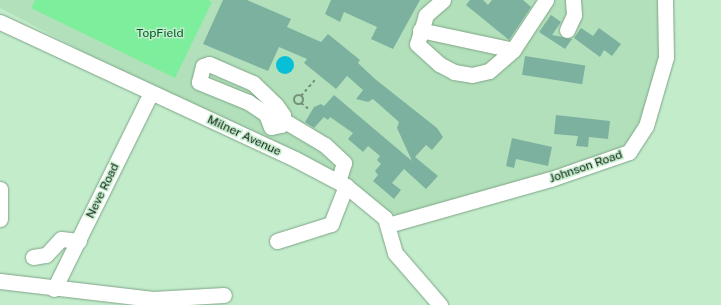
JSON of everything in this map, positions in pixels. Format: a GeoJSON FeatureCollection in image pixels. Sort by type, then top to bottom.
{"type":"FeatureCollection","features":[{"type":"Feature","properties":{"kind":"street"},"geometry":{"type":"LineString","coordinates":[[443,0],[432,6],[420,30],[417,44],[425,54],[454,72],[472,75],[489,71],[513,50],[541,2]]}},
{"type":"Feature","properties":{"kind":"street"},"geometry":{"type":"LineString","coordinates":[[567,30],[574,15],[573,0]]}},
{"type":"Feature","properties":{"kind":"street","name":"Johnson Road"},"geometry":{"type":"LineString","coordinates":[[388,225],[551,179],[629,152],[646,126],[666,57],[665,0]]}},
{"type":"Feature","properties":{"kind":"street","name":"Milner Avenue"},"geometry":{"type":"LineString","coordinates":[[0,22],[257,141],[342,184],[380,212],[388,225],[395,253],[440,305]]}},
{"type":"Feature","properties":{"kind":"street"},"geometry":{"type":"LineString","coordinates":[[420,30],[513,50]]}},
{"type":"Feature","properties":{"kind":"street","name":"Neve Road"},"geometry":{"type":"LineString","coordinates":[[54,288],[79,241],[152,93]]}},
{"type":"Feature","properties":{"kind":"street"},"geometry":{"type":"LineString","coordinates":[[257,141],[275,119],[345,167],[331,224],[277,241]]}},
{"type":"Feature","properties":{"kind":"street"},"geometry":{"type":"LineString","coordinates":[[0,189],[0,219]]}},
{"type":"Feature","properties":{"kind":"street"},"geometry":{"type":"LineString","coordinates":[[33,257],[46,255],[61,238],[79,241]]}},
{"type":"Feature","properties":{"kind":"street"},"geometry":{"type":"LineString","coordinates":[[0,281],[153,299],[224,295]]}},
{"type":"Feature","properties":{"kind":"path"},"geometry":{"type":"LineString","coordinates":[[310,110],[293,99],[301,96],[315,80]]}},
{"type":"Feature","properties":{"kind":"path"},"geometry":{"type":"LineString","coordinates":[[301,96],[301,103]]}},
{"type":"Feature","properties":{"kind":"shaded area"},"geometry":{"type":"Polygon","coordinates":[[[0,0],[660,0],[662,53],[643,125],[623,150],[409,217],[392,214],[0,8],[0,0]]]}},
{"type":"Feature","properties":{"kind":"green space","name":"TopField"},"geometry":{"type":"Polygon","coordinates":[[[35,0],[208,0],[212,2],[175,78],[31,8],[35,0]]]}},
{"type":"Feature","properties":{"kind":"water"},"geometry":{"type":"Polygon","coordinates":[[[281,56],[289,56],[294,61],[292,72],[289,74],[281,74],[276,69],[276,61],[281,56]]]}},
{"type":"Feature","properties":{"kind":"building"},"geometry":{"type":"Polygon","coordinates":[[[223,0],[247,0],[291,19],[287,27],[321,42],[328,34],[360,60],[358,63],[375,79],[437,128],[443,137],[432,150],[426,145],[415,157],[438,176],[426,189],[404,169],[392,183],[401,190],[394,199],[373,181],[378,175],[375,171],[381,164],[377,160],[380,156],[368,146],[363,152],[348,139],[353,133],[330,117],[328,120],[324,117],[314,128],[305,122],[314,107],[321,104],[324,106],[334,95],[412,161],[397,128],[399,122],[373,99],[368,102],[356,99],[363,90],[347,76],[336,89],[304,63],[307,59],[279,47],[268,71],[203,44],[223,0]]]}},
{"type":"Feature","properties":{"kind":"building"},"geometry":{"type":"Polygon","coordinates":[[[331,0],[420,0],[393,49],[371,39],[377,27],[344,12],[340,22],[325,14],[331,0]]]}},
{"type":"Feature","properties":{"kind":"building"},"geometry":{"type":"Polygon","coordinates":[[[470,0],[483,0],[488,5],[492,0],[523,0],[531,7],[509,40],[466,5],[470,0]]]}},
{"type":"Feature","properties":{"kind":"building"},"geometry":{"type":"Polygon","coordinates":[[[551,15],[561,22],[552,35],[572,39],[565,49],[539,32],[551,15]]]}},
{"type":"Feature","properties":{"kind":"building"},"geometry":{"type":"Polygon","coordinates":[[[581,28],[593,36],[599,28],[621,44],[612,56],[604,50],[600,57],[574,38],[581,28]]]}},
{"type":"Feature","properties":{"kind":"building"},"geometry":{"type":"Polygon","coordinates":[[[525,56],[585,66],[582,84],[522,75],[525,56]]]}},
{"type":"Feature","properties":{"kind":"building"},"geometry":{"type":"Polygon","coordinates":[[[556,115],[610,121],[608,139],[589,137],[588,147],[576,146],[578,136],[554,134],[556,115]]]}},
{"type":"Feature","properties":{"kind":"building"},"geometry":{"type":"Polygon","coordinates":[[[512,138],[552,147],[548,166],[516,159],[514,168],[506,166],[512,138]]]}}]}
